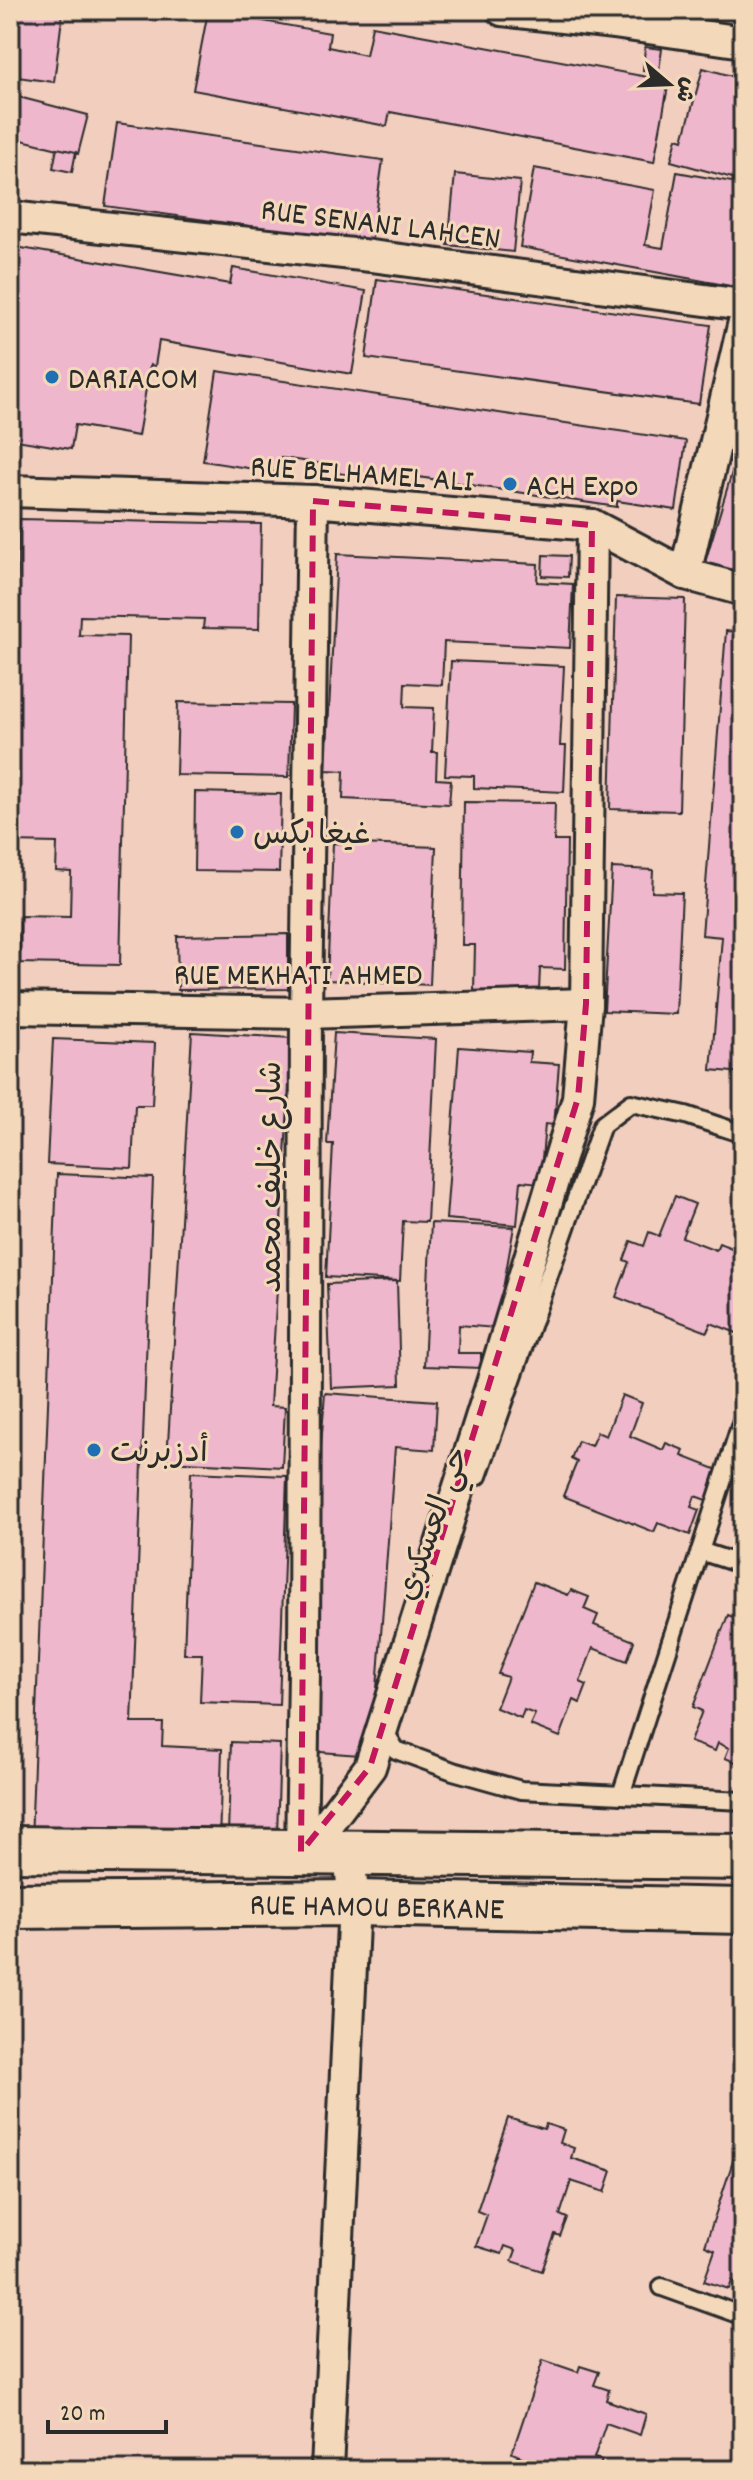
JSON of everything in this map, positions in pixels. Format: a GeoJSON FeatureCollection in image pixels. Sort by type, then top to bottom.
{"type":"FeatureCollection","features":[{"type":"Feature","properties":{"kind":"street"},"geometry":{"type":"LineString","coordinates":[[502,10],[743,42]]}},
{"type":"Feature","properties":{"kind":"street","name":"RUE SENANI LAHCEN"},"geometry":{"type":"LineString","coordinates":[[10,217],[371,256],[743,305]]}},
{"type":"Feature","properties":{"kind":"street"},"geometry":{"type":"LineString","coordinates":[[685,574],[743,326]]}},
{"type":"Feature","properties":{"kind":"street","name":"RUE BELHAMEL ALI"},"geometry":{"type":"LineString","coordinates":[[10,491],[313,501],[592,525],[685,574],[743,590]]}},
{"type":"Feature","properties":{"kind":"street","name":"شارع خليف محمد"},"geometry":{"type":"LineString","coordinates":[[303,1853],[306,1013],[313,501]]}},
{"type":"Feature","properties":{"kind":"street"},"geometry":{"type":"LineString","coordinates":[[303,1853],[370,1767],[493,1380],[578,1098],[586,1004],[592,525]]}},
{"type":"Feature","properties":{"kind":"street","name":"RUE MEKHATI AHMED"},"geometry":{"type":"LineString","coordinates":[[10,1008],[306,1013],[586,1004]]}},
{"type":"Feature","properties":{"kind":"street","name":"RUE HAMOU BERKANE"},"geometry":{"type":"LineString","coordinates":[[10,1849],[743,1857]]}},
{"type":"Feature","properties":{"kind":"street"},"geometry":{"type":"LineString","coordinates":[[327,2470],[354,1903],[349,1854]]}},
{"type":"Feature","properties":{"kind":"street","name":"RUE HAMOU BERKANE"},"geometry":{"type":"LineString","coordinates":[[10,1906],[354,1903],[743,1911]]}},
{"type":"Feature","properties":{"kind":"lane","name":"حي العسكري"},"geometry":{"type":"LineString","coordinates":[[743,1134],[686,1115],[631,1103],[602,1125],[387,1735],[396,1750],[453,1771],[521,1790],[743,1801]]}},
{"type":"Feature","properties":{"kind":"lane"},"geometry":{"type":"LineString","coordinates":[[621,1795],[743,1417]]}},
{"type":"Feature","properties":{"kind":"lane"},"geometry":{"type":"LineString","coordinates":[[700,1551],[743,1565]]}},
{"type":"Feature","properties":{"kind":"lane"},"geometry":{"type":"LineString","coordinates":[[662,2287],[743,2316]]}},
{"type":"Feature","properties":{"kind":"highlighted area"},"geometry":{"type":"Polygon","coordinates":[[[313,501],[592,525],[586,1004],[578,1098],[370,1767],[301,1852],[313,501]]]}},
{"type":"Feature","properties":{"kind":"building"},"geometry":{"type":"Polygon","coordinates":[[[10,10],[63,10],[54,82],[10,76],[10,10]]]}},
{"type":"Feature","properties":{"kind":"building"},"geometry":{"type":"Polygon","coordinates":[[[208,11],[330,33],[328,47],[366,55],[372,26],[669,81],[654,162],[390,112],[387,126],[193,90],[208,11]]]}},
{"type":"Feature","properties":{"kind":"building"},"geometry":{"type":"Polygon","coordinates":[[[645,47],[662,49],[659,71],[643,70],[645,47]]]}},
{"type":"Feature","properties":{"kind":"building"},"geometry":{"type":"Polygon","coordinates":[[[703,68],[743,79],[743,181],[671,161],[677,138],[683,140],[703,68]]]}},
{"type":"Feature","properties":{"kind":"building"},"geometry":{"type":"Polygon","coordinates":[[[11,95],[88,115],[78,154],[10,137],[11,95]]]}},
{"type":"Feature","properties":{"kind":"building"},"geometry":{"type":"Polygon","coordinates":[[[117,123],[383,160],[371,243],[105,206],[117,123]]]}},
{"type":"Feature","properties":{"kind":"building"},"geometry":{"type":"Polygon","coordinates":[[[57,148],[76,152],[72,172],[53,168],[57,148]]]}},
{"type":"Feature","properties":{"kind":"building"},"geometry":{"type":"Polygon","coordinates":[[[534,168],[655,190],[645,245],[663,248],[677,172],[743,184],[743,250],[736,287],[520,247],[534,168]]]}},
{"type":"Feature","properties":{"kind":"building"},"geometry":{"type":"Polygon","coordinates":[[[455,174],[520,181],[513,252],[448,245],[455,174]]]}},
{"type":"Feature","properties":{"kind":"building"},"geometry":{"type":"Polygon","coordinates":[[[10,246],[230,284],[233,268],[366,291],[352,374],[159,341],[155,366],[150,365],[138,436],[75,425],[71,449],[10,439],[10,246]]]}},
{"type":"Feature","properties":{"kind":"building"},"geometry":{"type":"Polygon","coordinates":[[[377,279],[711,325],[699,404],[366,358],[377,279]]]}},
{"type":"Feature","properties":{"kind":"building"},"geometry":{"type":"Polygon","coordinates":[[[217,371],[686,441],[676,510],[617,501],[617,507],[418,477],[417,485],[337,473],[338,466],[281,458],[279,473],[203,461],[217,371]]]}},
{"type":"Feature","properties":{"kind":"building"},"geometry":{"type":"Polygon","coordinates":[[[743,417],[743,467],[728,462],[743,417]]]}},
{"type":"Feature","properties":{"kind":"building"},"geometry":{"type":"Polygon","coordinates":[[[733,469],[743,472],[743,581],[703,569],[733,469]]]}},
{"type":"Feature","properties":{"kind":"building"},"geometry":{"type":"Polygon","coordinates":[[[19,519],[261,524],[259,629],[203,628],[204,619],[80,616],[79,635],[128,636],[120,965],[19,963],[20,916],[70,917],[71,872],[56,871],[57,843],[12,842],[19,519]]]}},
{"type":"Feature","properties":{"kind":"building"},"geometry":{"type":"Polygon","coordinates":[[[337,554],[538,564],[537,582],[573,584],[570,648],[444,642],[442,685],[405,683],[404,707],[434,708],[432,752],[437,752],[436,779],[451,780],[449,804],[343,799],[344,771],[326,770],[337,554]]]}},
{"type":"Feature","properties":{"kind":"building"},"geometry":{"type":"Polygon","coordinates":[[[543,555],[569,556],[568,577],[542,576],[543,555]]]}},
{"type":"Feature","properties":{"kind":"building"},"geometry":{"type":"Polygon","coordinates":[[[616,597],[685,599],[679,811],[610,809],[616,597]]]}},
{"type":"Feature","properties":{"kind":"building"},"geometry":{"type":"Polygon","coordinates":[[[726,631],[743,633],[743,1073],[711,1070],[722,937],[702,935],[726,631]]]}},
{"type":"Feature","properties":{"kind":"building"},"geometry":{"type":"Polygon","coordinates":[[[451,661],[564,666],[560,746],[566,746],[564,792],[474,788],[474,776],[445,775],[451,661]]]}},
{"type":"Feature","properties":{"kind":"building"},"geometry":{"type":"Polygon","coordinates":[[[178,702],[291,704],[289,777],[176,775],[178,702]]]}},
{"type":"Feature","properties":{"kind":"building","name":"غيغا بكس"},"geometry":{"type":"Polygon","coordinates":[[[195,792],[281,794],[279,872],[194,871],[195,792]]]}},
{"type":"Feature","properties":{"kind":"building"},"geometry":{"type":"Polygon","coordinates":[[[464,802],[555,803],[554,841],[567,841],[565,969],[540,968],[539,991],[474,991],[475,945],[462,945],[464,802]]]}},
{"type":"Feature","properties":{"kind":"building"},"geometry":{"type":"Polygon","coordinates":[[[333,843],[436,847],[430,985],[327,980],[333,843]]]}},
{"type":"Feature","properties":{"kind":"building"},"geometry":{"type":"Polygon","coordinates":[[[612,868],[653,870],[652,892],[682,893],[676,1014],[604,1011],[612,868]]]}},
{"type":"Feature","properties":{"kind":"building"},"geometry":{"type":"Polygon","coordinates":[[[288,934],[288,989],[178,990],[177,936],[288,934]]]}},
{"type":"Feature","properties":{"kind":"building"},"geometry":{"type":"Polygon","coordinates":[[[192,1032],[292,1038],[270,1406],[285,1407],[282,1467],[167,1461],[192,1032]]]}},
{"type":"Feature","properties":{"kind":"building"},"geometry":{"type":"Polygon","coordinates":[[[334,1033],[436,1039],[427,1222],[403,1221],[400,1281],[326,1277],[333,1144],[327,1144],[334,1033]]]}},
{"type":"Feature","properties":{"kind":"building"},"geometry":{"type":"Polygon","coordinates":[[[53,1039],[155,1043],[152,1105],[135,1105],[132,1168],[47,1164],[53,1039]]]}},
{"type":"Feature","properties":{"kind":"building"},"geometry":{"type":"Polygon","coordinates":[[[459,1047],[530,1052],[529,1062],[559,1064],[554,1125],[545,1124],[540,1183],[521,1181],[517,1225],[446,1219],[459,1047]]]}},
{"type":"Feature","properties":{"kind":"building","name":"أدزبرنت"},"geometry":{"type":"Polygon","coordinates":[[[57,1174],[153,1178],[132,1723],[163,1723],[162,1746],[222,1749],[219,1844],[31,1841],[57,1174]]]}},
{"type":"Feature","properties":{"kind":"building"},"geometry":{"type":"Polygon","coordinates":[[[675,1196],[695,1204],[682,1237],[716,1250],[719,1243],[737,1250],[734,1256],[743,1260],[742,1335],[711,1323],[707,1332],[616,1297],[629,1262],[624,1260],[631,1241],[644,1246],[649,1232],[659,1236],[675,1196]]]}},
{"type":"Feature","properties":{"kind":"building"},"geometry":{"type":"Polygon","coordinates":[[[431,1223],[514,1227],[496,1328],[459,1325],[458,1353],[481,1353],[481,1368],[424,1366],[431,1223]]]}},
{"type":"Feature","properties":{"kind":"building"},"geometry":{"type":"Polygon","coordinates":[[[397,1281],[400,1385],[331,1388],[327,1284],[397,1281]]]}},
{"type":"Feature","properties":{"kind":"building"},"geometry":{"type":"Polygon","coordinates":[[[325,1393],[437,1401],[434,1450],[395,1447],[372,1756],[308,1751],[310,1596],[325,1393]]]}},
{"type":"Feature","properties":{"kind":"building"},"geometry":{"type":"Polygon","coordinates":[[[622,1395],[642,1403],[630,1436],[663,1450],[666,1443],[684,1450],[682,1456],[718,1470],[706,1500],[695,1496],[691,1507],[699,1510],[690,1535],[658,1523],[654,1532],[563,1496],[577,1462],[571,1459],[578,1441],[591,1446],[597,1432],[606,1436],[622,1395]]]}},
{"type":"Feature","properties":{"kind":"building"},"geometry":{"type":"Polygon","coordinates":[[[191,1472],[287,1476],[279,1705],[200,1702],[202,1654],[184,1654],[191,1472]]]}},
{"type":"Feature","properties":{"kind":"building"},"geometry":{"type":"Polygon","coordinates":[[[534,1582],[568,1595],[571,1590],[589,1597],[584,1609],[598,1615],[594,1625],[634,1641],[627,1661],[593,1648],[580,1682],[587,1685],[580,1703],[574,1700],[560,1737],[530,1725],[535,1714],[524,1710],[521,1718],[496,1708],[508,1677],[498,1674],[534,1582]]]}},
{"type":"Feature","properties":{"kind":"building"},"geometry":{"type":"Polygon","coordinates":[[[728,1615],[743,1621],[743,1765],[725,1758],[729,1748],[718,1743],[715,1751],[690,1742],[702,1711],[693,1707],[728,1615]]]}},
{"type":"Feature","properties":{"kind":"building"},"geometry":{"type":"Polygon","coordinates":[[[231,1742],[280,1744],[277,1835],[228,1834],[231,1742]]]}},
{"type":"Feature","properties":{"kind":"building"},"geometry":{"type":"Polygon","coordinates":[[[508,2118],[544,2129],[546,2124],[564,2130],[560,2143],[574,2148],[571,2158],[612,2171],[605,2192],[571,2181],[560,2215],[567,2218],[560,2236],[555,2234],[542,2271],[512,2261],[516,2250],[505,2246],[502,2254],[476,2246],[487,2215],[477,2211],[508,2118]]]}},
{"type":"Feature","properties":{"kind":"building"},"geometry":{"type":"Polygon","coordinates":[[[736,2152],[743,2155],[743,2284],[732,2281],[729,2289],[704,2281],[715,2250],[705,2246],[736,2152]]]}},
{"type":"Feature","properties":{"kind":"building"},"geometry":{"type":"Polygon","coordinates":[[[543,2360],[578,2372],[580,2366],[599,2372],[594,2385],[609,2390],[606,2400],[646,2414],[640,2435],[606,2423],[594,2458],[602,2460],[598,2470],[518,2470],[522,2457],[512,2453],[543,2360]]]}},
{"type":"Feature","properties":{"kind":"place","name":"DARIACOM"},"geometry":{"type":"Point","coordinates":[52,377]}},
{"type":"Feature","properties":{"kind":"place","name":"ACH Expo"},"geometry":{"type":"Point","coordinates":[510,484]}},
{"type":"Feature","properties":{"kind":"place","name":"غيغا بكس"},"geometry":{"type":"Point","coordinates":[237,832]}},
{"type":"Feature","properties":{"kind":"place","name":"أدزبرنت"},"geometry":{"type":"Point","coordinates":[94,1450]}}]}
